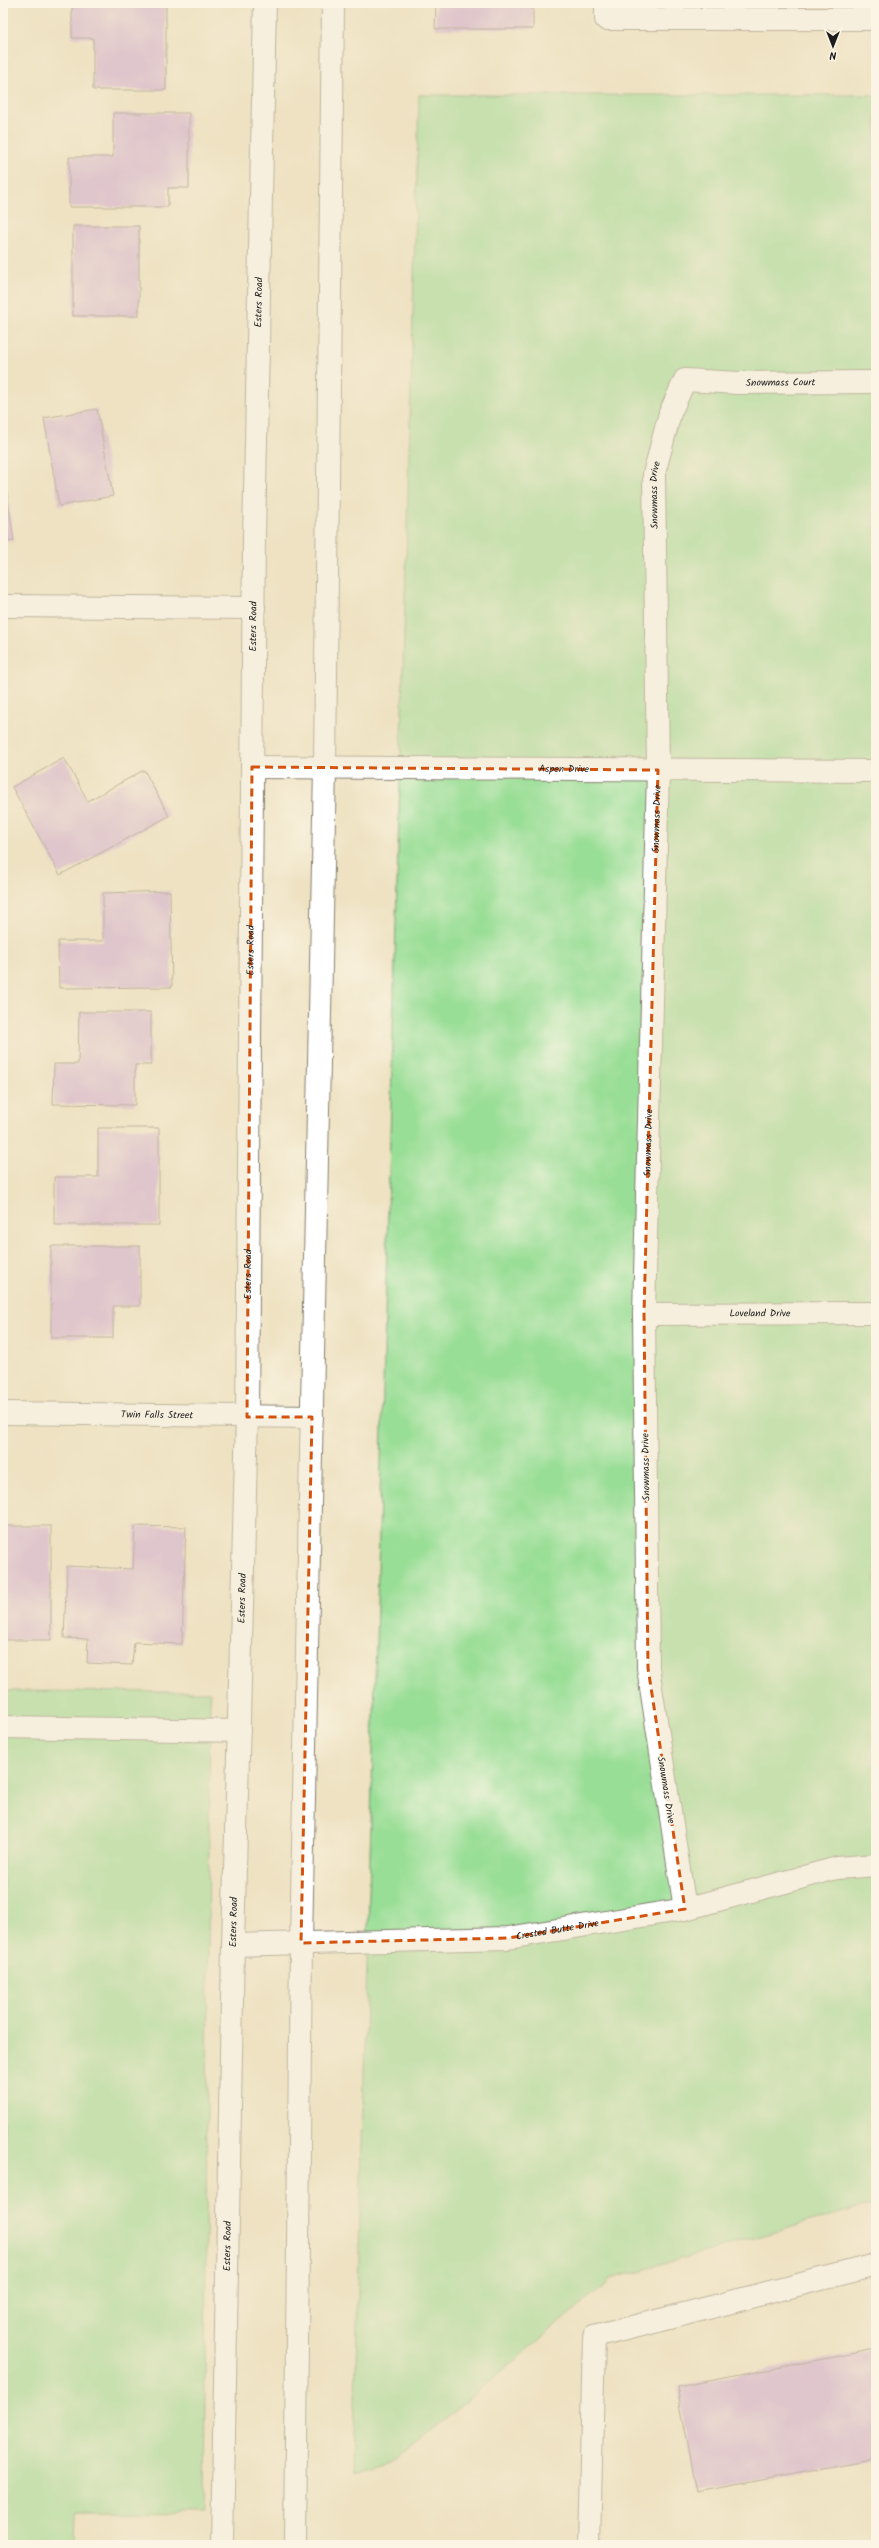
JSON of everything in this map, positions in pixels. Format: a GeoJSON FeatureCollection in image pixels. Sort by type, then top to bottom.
{"type":"FeatureCollection","features":[{"type":"Feature","properties":{"kind":"main road","name":"Esters Road"},"geometry":{"type":"LineString","coordinates":[[222,2545],[233,1945],[247,1416],[254,608],[265,3]]}},
{"type":"Feature","properties":{"kind":"main road"},"geometry":{"type":"LineString","coordinates":[[295,2545],[301,1943],[325,768],[333,3]]}},
{"type":"Feature","properties":{"kind":"main road"},"geometry":{"type":"LineString","coordinates":[[606,3],[606,19],[876,18]]}},
{"type":"Feature","properties":{"kind":"main road","name":"Snowmass Court"},"geometry":{"type":"LineString","coordinates":[[685,380],[738,383],[876,382]]}},
{"type":"Feature","properties":{"kind":"main road","name":"Snowmass Drive"},"geometry":{"type":"LineString","coordinates":[[685,380],[670,413],[654,474],[658,770],[644,1314],[648,1668],[685,1909]]}},
{"type":"Feature","properties":{"kind":"main road"},"geometry":{"type":"LineString","coordinates":[[3,606],[254,608]]}},
{"type":"Feature","properties":{"kind":"main road","name":"Aspen Drive"},"geometry":{"type":"LineString","coordinates":[[252,767],[876,771]]}},
{"type":"Feature","properties":{"kind":"main road","name":"Loveland Drive"},"geometry":{"type":"LineString","coordinates":[[644,1314],[876,1313]]}},
{"type":"Feature","properties":{"kind":"main road","name":"Twin Falls Street"},"geometry":{"type":"LineString","coordinates":[[3,1413],[312,1416]]}},
{"type":"Feature","properties":{"kind":"main road"},"geometry":{"type":"LineString","coordinates":[[3,1727],[239,1731]]}},
{"type":"Feature","properties":{"kind":"main road","name":"Crested Butte Drive"},"geometry":{"type":"LineString","coordinates":[[233,1945],[508,1938],[685,1909],[837,1868],[876,1864]]}},
{"type":"Feature","properties":{"kind":"main road"},"geometry":{"type":"LineString","coordinates":[[589,2545],[594,2337],[876,2265]]}},
{"type":"Feature","properties":{"kind":"highlighted area"},"geometry":{"type":"Polygon","coordinates":[[[252,767],[658,770],[644,1314],[648,1668],[685,1909],[508,1938],[301,1943],[312,1417],[247,1417],[252,767]]]}},
{"type":"Feature","properties":{"kind":"green space"},"geometry":{"type":"Polygon","coordinates":[[[419,95],[876,95],[876,2203],[611,2279],[399,2458],[353,2470],[419,95]]]}},
{"type":"Feature","properties":{"kind":"green space"},"geometry":{"type":"Polygon","coordinates":[[[3,1691],[210,1692],[204,2514],[76,2513],[75,2545],[3,2545],[3,1691]]]}},
{"type":"Feature","properties":{"kind":"building"},"geometry":{"type":"Polygon","coordinates":[[[72,3],[166,3],[166,90],[93,90],[93,38],[72,38],[72,3]]]}},
{"type":"Feature","properties":{"kind":"building"},"geometry":{"type":"Polygon","coordinates":[[[436,3],[533,3],[533,29],[435,29],[436,3]]]}},
{"type":"Feature","properties":{"kind":"building"},"geometry":{"type":"Polygon","coordinates":[[[113,113],[189,113],[189,188],[168,188],[168,207],[69,207],[69,157],[113,157],[113,113]]]}},
{"type":"Feature","properties":{"kind":"building"},"geometry":{"type":"Polygon","coordinates":[[[73,226],[139,226],[139,316],[73,316],[73,226]]]}},
{"type":"Feature","properties":{"kind":"building"},"geometry":{"type":"Polygon","coordinates":[[[97,409],[113,496],[59,506],[44,418],[97,409]]]}},
{"type":"Feature","properties":{"kind":"building"},"geometry":{"type":"Polygon","coordinates":[[[3,467],[14,541],[3,542],[3,467]]]}},
{"type":"Feature","properties":{"kind":"building"},"geometry":{"type":"Polygon","coordinates":[[[64,758],[88,801],[144,770],[169,816],[60,875],[12,787],[64,758]]]}},
{"type":"Feature","properties":{"kind":"building"},"geometry":{"type":"Polygon","coordinates":[[[170,891],[172,987],[59,988],[58,941],[103,941],[103,893],[170,891]]]}},
{"type":"Feature","properties":{"kind":"building"},"geometry":{"type":"Polygon","coordinates":[[[79,1012],[151,1012],[151,1065],[135,1065],[135,1105],[53,1104],[54,1064],[78,1064],[79,1012]]]}},
{"type":"Feature","properties":{"kind":"building"},"geometry":{"type":"Polygon","coordinates":[[[98,1128],[159,1128],[159,1225],[54,1225],[54,1177],[98,1177],[98,1128]]]}},
{"type":"Feature","properties":{"kind":"building"},"geometry":{"type":"Polygon","coordinates":[[[51,1246],[140,1246],[140,1306],[113,1306],[113,1338],[51,1338],[51,1246]]]}},
{"type":"Feature","properties":{"kind":"building"},"geometry":{"type":"Polygon","coordinates":[[[3,1526],[51,1526],[51,1640],[3,1640],[3,1526]]]}},
{"type":"Feature","properties":{"kind":"building"},"geometry":{"type":"Polygon","coordinates":[[[135,1526],[186,1527],[182,1644],[134,1642],[132,1665],[87,1663],[88,1639],[64,1638],[67,1566],[133,1569],[135,1526]]]}},
{"type":"Feature","properties":{"kind":"building"},"geometry":{"type":"Polygon","coordinates":[[[876,2349],[876,2459],[697,2492],[677,2387],[876,2349]]]}}]}
